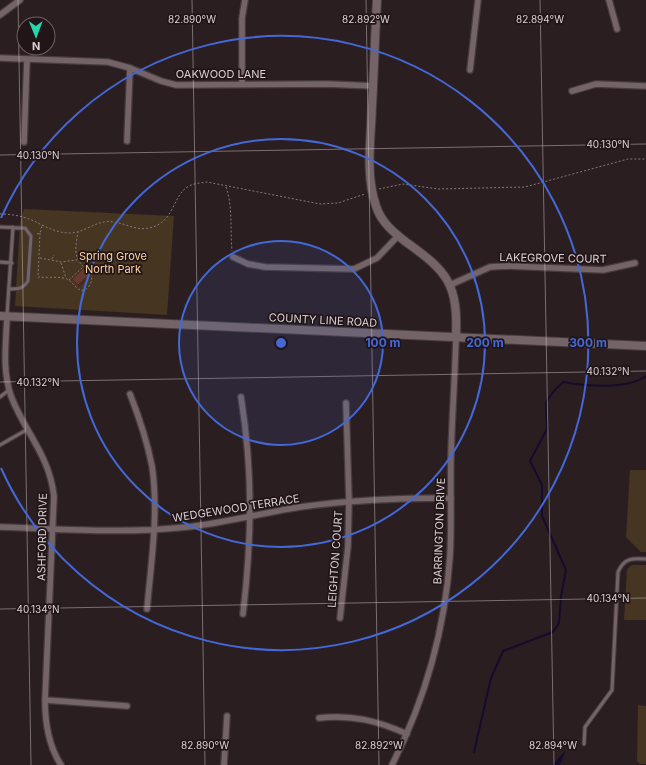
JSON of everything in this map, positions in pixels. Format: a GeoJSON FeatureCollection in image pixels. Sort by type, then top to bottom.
{"type":"FeatureCollection","features":[{"type":"Feature","properties":{"kind":"main road"},"geometry":{"type":"LineString","coordinates":[[377,0],[369,167],[372,191],[378,211],[385,224],[437,266],[450,285],[457,310],[456,337]]}},
{"type":"Feature","properties":{"kind":"main road","name":"COUNTY LINE ROAD"},"geometry":{"type":"LineString","coordinates":[[4,316],[646,346]]}},
{"type":"Feature","properties":{"kind":"street"},"geometry":{"type":"LineString","coordinates":[[0,15],[20,0]]}},
{"type":"Feature","properties":{"kind":"street"},"geometry":{"type":"LineString","coordinates":[[242,84],[242,18],[245,0]]}},
{"type":"Feature","properties":{"kind":"street"},"geometry":{"type":"LineString","coordinates":[[470,70],[478,0]]}},
{"type":"Feature","properties":{"kind":"street"},"geometry":{"type":"LineString","coordinates":[[609,0],[616,29]]}},
{"type":"Feature","properties":{"kind":"street","name":"OAKWOOD LANE"},"geometry":{"type":"LineString","coordinates":[[0,58],[108,62],[130,68],[176,85],[242,84],[374,86]]}},
{"type":"Feature","properties":{"kind":"street"},"geometry":{"type":"LineString","coordinates":[[24,142],[28,59]]}},
{"type":"Feature","properties":{"kind":"street"},"geometry":{"type":"LineString","coordinates":[[127,141],[130,68]]}},
{"type":"Feature","properties":{"kind":"street"},"geometry":{"type":"LineString","coordinates":[[572,91],[596,84],[646,86]]}},
{"type":"Feature","properties":{"kind":"street"},"geometry":{"type":"LineString","coordinates":[[233,257],[248,264],[265,267],[354,269],[378,258],[398,236]]}},
{"type":"Feature","properties":{"kind":"street","name":"LAKEGROVE COURT"},"geometry":{"type":"LineString","coordinates":[[450,285],[490,267],[507,266],[603,270],[635,263]]}},
{"type":"Feature","properties":{"kind":"street","name":"ASHFORD DRIVE"},"geometry":{"type":"LineString","coordinates":[[4,316],[5,366],[10,390],[28,429],[49,468],[54,496],[54,529],[45,700],[46,726],[52,748],[61,765]]}},
{"type":"Feature","properties":{"kind":"street","name":"BARRINGTON DRIVE"},"geometry":{"type":"LineString","coordinates":[[392,765],[407,734],[424,690],[442,620],[450,554],[451,454],[456,337]]}},
{"type":"Feature","properties":{"kind":"street"},"geometry":{"type":"LineString","coordinates":[[130,394],[145,435],[152,468],[153,530],[147,609]]}},
{"type":"Feature","properties":{"kind":"street"},"geometry":{"type":"LineString","coordinates":[[241,397],[249,457],[250,516],[249,551],[243,614]]}},
{"type":"Feature","properties":{"kind":"street","name":"LEIGHTON COURT"},"geometry":{"type":"LineString","coordinates":[[340,618],[348,546],[349,501],[346,403]]}},
{"type":"Feature","properties":{"kind":"street","name":"WEDGEWOOD TERRACE"},"geometry":{"type":"LineString","coordinates":[[0,527],[112,532],[153,530],[189,527],[349,501],[451,498]]}},
{"type":"Feature","properties":{"kind":"street"},"geometry":{"type":"LineString","coordinates":[[45,700],[127,706]]}},
{"type":"Feature","properties":{"kind":"street"},"geometry":{"type":"LineString","coordinates":[[224,765],[227,716]]}},
{"type":"Feature","properties":{"kind":"street"},"geometry":{"type":"LineString","coordinates":[[319,718],[330,716],[363,718],[384,723],[407,734]]}},
{"type":"Feature","properties":{"kind":"lane"},"geometry":{"type":"LineString","coordinates":[[0,226],[25,228],[31,236],[28,282],[24,287],[9,289]]}},
{"type":"Feature","properties":{"kind":"lane"},"geometry":{"type":"LineString","coordinates":[[4,316],[12,263],[13,227]]}},
{"type":"Feature","properties":{"kind":"lane"},"geometry":{"type":"LineString","coordinates":[[0,262],[12,263]]}},
{"type":"Feature","properties":{"kind":"lane"},"geometry":{"type":"LineString","coordinates":[[0,397],[10,390]]}},
{"type":"Feature","properties":{"kind":"lane"},"geometry":{"type":"LineString","coordinates":[[0,445],[28,429]]}},
{"type":"Feature","properties":{"kind":"lane"},"geometry":{"type":"LineString","coordinates":[[584,744],[585,726],[612,690],[618,572],[621,565],[628,559],[646,559]]}},
{"type":"Feature","properties":{"kind":"path"},"geometry":{"type":"LineString","coordinates":[[0,214],[24,217],[60,232],[78,232],[105,221],[135,228],[149,228],[163,222],[171,214],[179,198],[188,187],[207,182],[320,204],[338,203],[372,191],[403,184],[438,189],[525,187],[628,159],[646,159]]}},
{"type":"Feature","properties":{"kind":"path"},"geometry":{"type":"LineString","coordinates":[[226,186],[231,202],[230,222],[233,257]]}},
{"type":"Feature","properties":{"kind":"path"},"geometry":{"type":"LineString","coordinates":[[42,225],[40,233],[38,276],[66,278],[79,290],[84,290],[88,288],[92,279],[91,274],[83,268],[77,260],[75,250],[78,232]]}},
{"type":"Feature","properties":{"kind":"path"},"geometry":{"type":"LineString","coordinates":[[31,236],[40,233]]}},
{"type":"Feature","properties":{"kind":"path"},"geometry":{"type":"LineString","coordinates":[[52,260],[54,255]]}},
{"type":"Feature","properties":{"kind":"path"},"geometry":{"type":"LineString","coordinates":[[39,258],[61,262],[77,260]]}},
{"type":"Feature","properties":{"kind":"path"},"geometry":{"type":"LineString","coordinates":[[61,262],[66,278]]}},
{"type":"Feature","properties":{"kind":"path"},"geometry":{"type":"LineString","coordinates":[[69,280],[83,268]]}},
{"type":"Feature","properties":{"kind":"green space","name":"Spring Grove North Park"},"geometry":{"type":"Polygon","coordinates":[[[24,209],[174,216],[167,315],[15,306],[20,223],[24,209]]]}},
{"type":"Feature","properties":{"kind":"green space"},"geometry":{"type":"Polygon","coordinates":[[[630,470],[646,470],[646,552],[641,552],[626,537],[630,470]]]}},
{"type":"Feature","properties":{"kind":"green space"},"geometry":{"type":"Polygon","coordinates":[[[632,565],[646,565],[646,620],[624,620],[627,569],[632,565]]]}},
{"type":"Feature","properties":{"kind":"green space"},"geometry":{"type":"Polygon","coordinates":[[[638,705],[646,706],[646,764],[640,764],[637,761],[638,705]]]}},
{"type":"Feature","properties":{"kind":"shaded area"},"geometry":{"type":"Polygon","coordinates":[[[566,750],[560,765],[552,765],[566,750]]]}},
{"type":"Feature","properties":{"kind":"building"},"geometry":{"type":"Polygon","coordinates":[[[84,268],[90,274],[78,285],[72,279],[84,268]]]}},
{"type":"Feature","properties":{"kind":"waterway"},"geometry":{"type":"LineString","coordinates":[[474,752],[491,678],[503,651],[553,632],[559,623],[561,596],[566,570],[542,516],[542,485],[530,461],[547,429],[546,402],[563,382],[606,386],[628,383],[646,376]]}}]}
